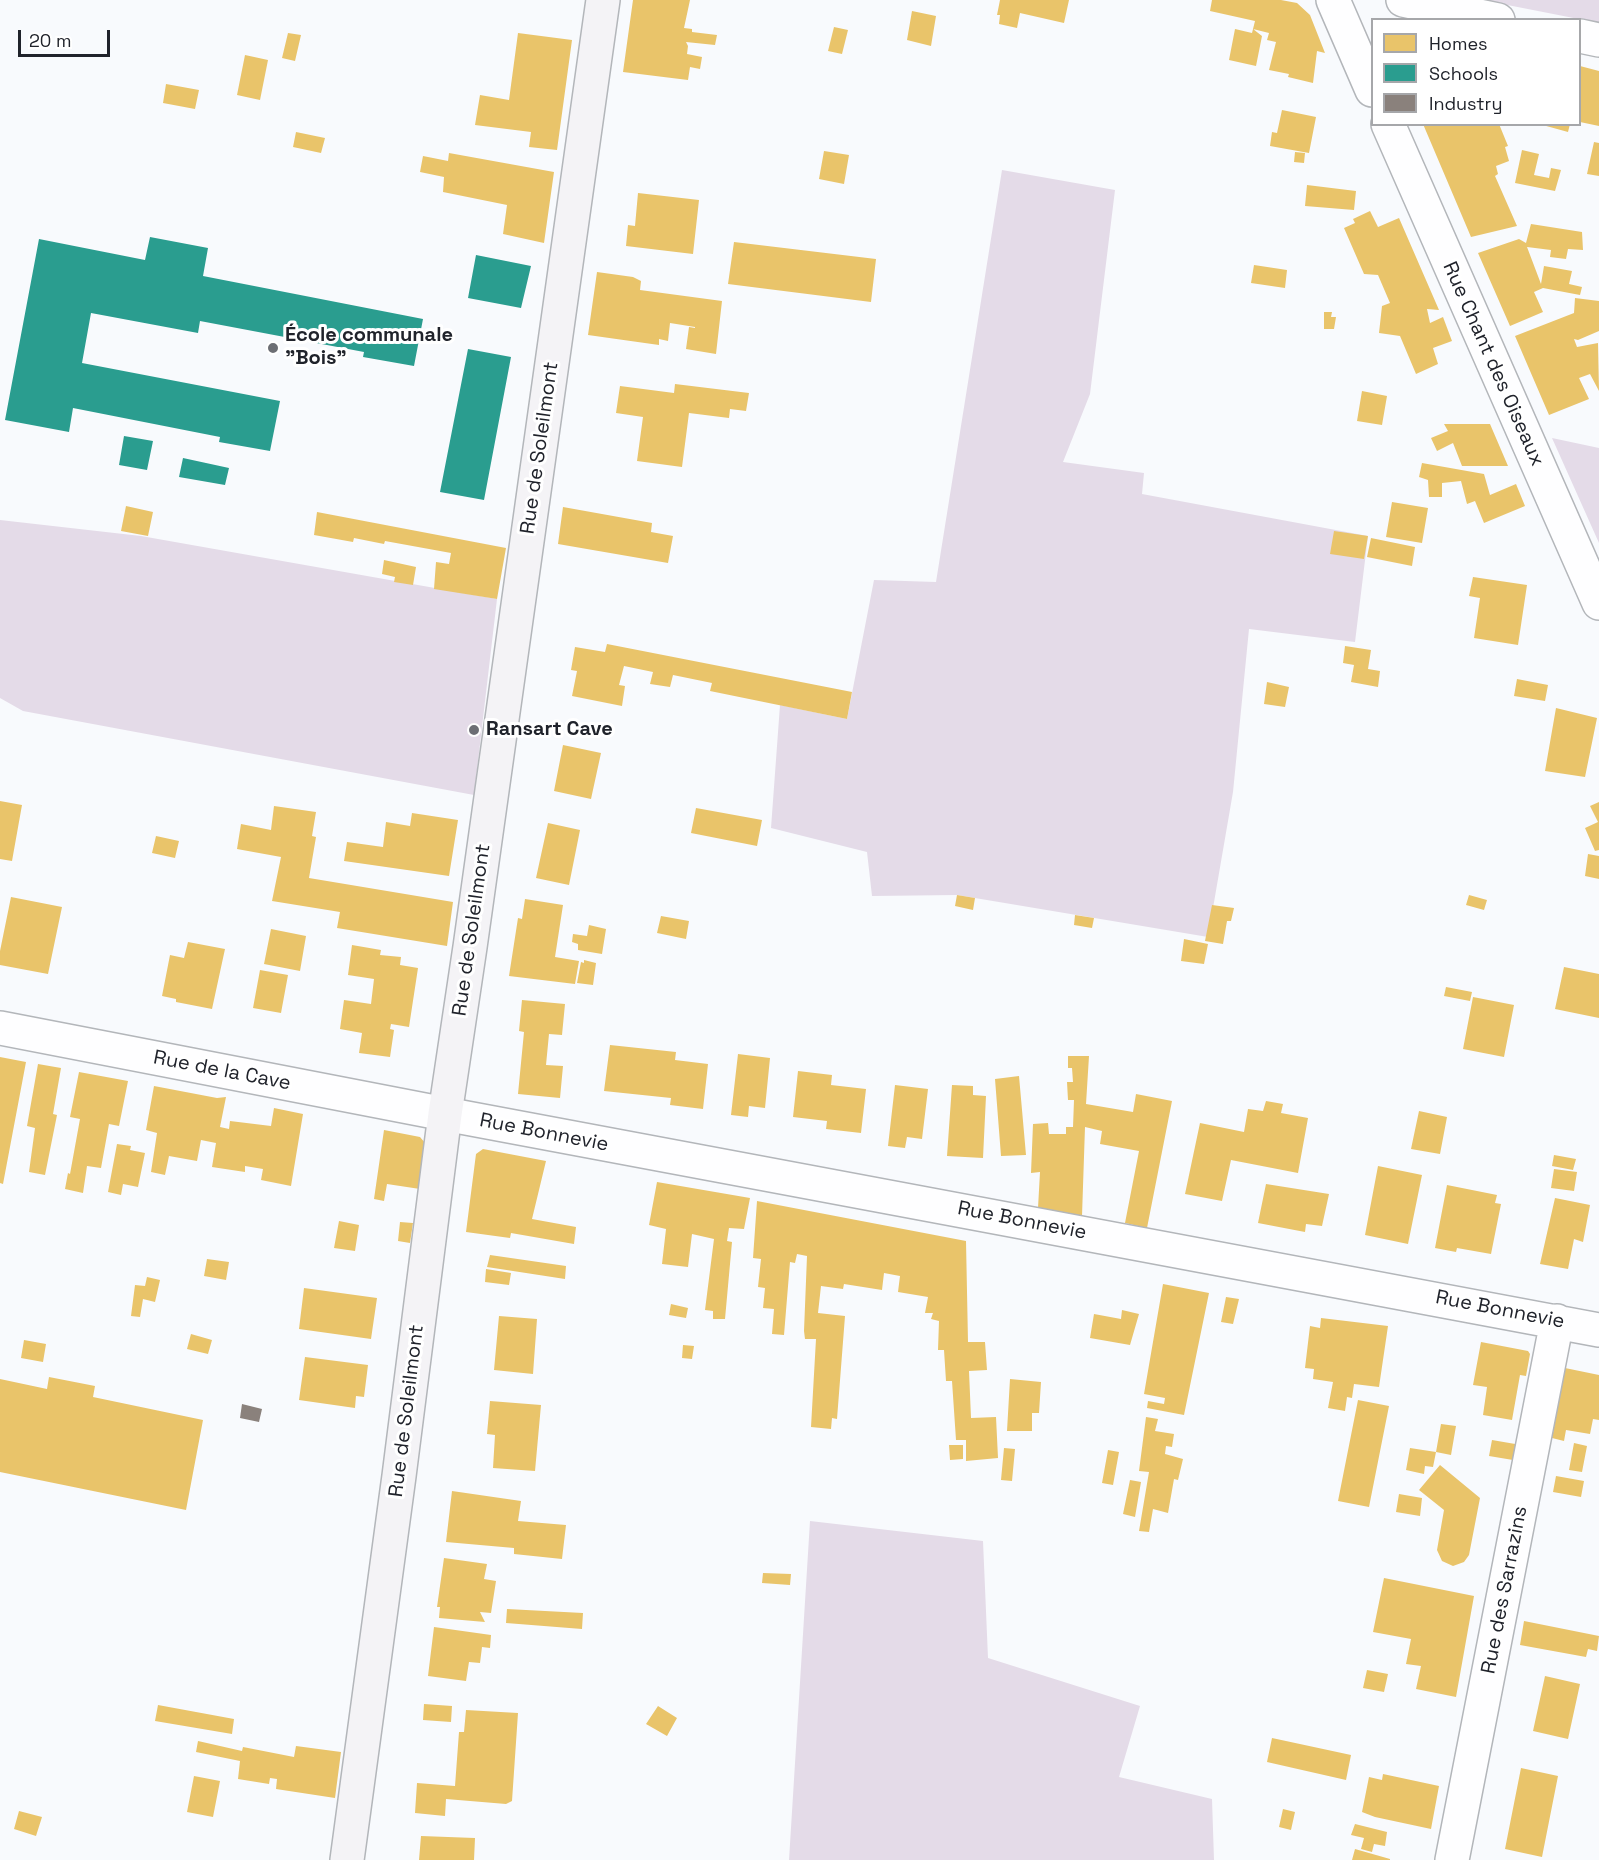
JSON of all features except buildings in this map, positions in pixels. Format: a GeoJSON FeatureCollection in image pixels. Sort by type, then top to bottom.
{"type":"FeatureCollection","features":[{"type":"Feature","properties":{"kind":"street","name":"Rue de Soleilmont"},"geometry":{"type":"LineString","coordinates":[[347,1860],[445,1114],[603,0]]}},
{"type":"Feature","properties":{"kind":"street"},"geometry":{"type":"LineString","coordinates":[[1333,0],[1371,88]]}},
{"type":"Feature","properties":{"kind":"street"},"geometry":{"type":"LineString","coordinates":[[1403,0],[1488,18]]}},
{"type":"Feature","properties":{"kind":"street"},"geometry":{"type":"LineString","coordinates":[[1581,36],[1599,40]]}},
{"type":"Feature","properties":{"kind":"street","name":"Rue Chant des Oiseaux"},"geometry":{"type":"LineString","coordinates":[[1389,126],[1599,603]]}},
{"type":"Feature","properties":{"kind":"street","name":"Rue de la Cave"},"geometry":{"type":"LineString","coordinates":[[0,1028],[445,1114]]}},
{"type":"Feature","properties":{"kind":"street","name":"Rue Bonnevie"},"geometry":{"type":"LineString","coordinates":[[445,1114],[1599,1330]]}},
{"type":"Feature","properties":{"kind":"street","name":"Rue des Sarrazins"},"geometry":{"type":"LineString","coordinates":[[1452,1860],[1557,1321]]}},
{"type":"Feature","properties":{"kind":"shaded area"},"geometry":{"type":"Polygon","coordinates":[[[1482,0],[1599,0],[1599,23],[1482,0]]]}},
{"type":"Feature","properties":{"kind":"shaded area"},"geometry":{"type":"Polygon","coordinates":[[[1002,170],[1115,190],[1090,394],[1063,462],[1144,473],[1142,494],[1368,536],[1355,642],[1249,629],[1233,792],[1208,937],[957,895],[872,896],[867,852],[771,828],[780,705],[847,719],[874,580],[936,582],[1002,170]]]}},
{"type":"Feature","properties":{"kind":"shaded area"},"geometry":{"type":"Polygon","coordinates":[[[1552,438],[1599,448],[1599,543],[1552,438]]]}},
{"type":"Feature","properties":{"kind":"shaded area"},"geometry":{"type":"Polygon","coordinates":[[[0,520],[141,536],[497,599],[474,795],[23,711],[0,698],[0,520]]]}},
{"type":"Feature","properties":{"kind":"shaded area"},"geometry":{"type":"Polygon","coordinates":[[[810,1521],[983,1541],[988,1658],[1140,1706],[1119,1777],[1212,1799],[1214,1860],[789,1860],[810,1521]]]}},
{"type":"Feature","properties":{"kind":"place","name":"École communale \"Bois\""},"geometry":{"type":"Point","coordinates":[273,348]}},
{"type":"Feature","properties":{"kind":"place","name":"Ransart Cave"},"geometry":{"type":"Point","coordinates":[474,730]}}]}
